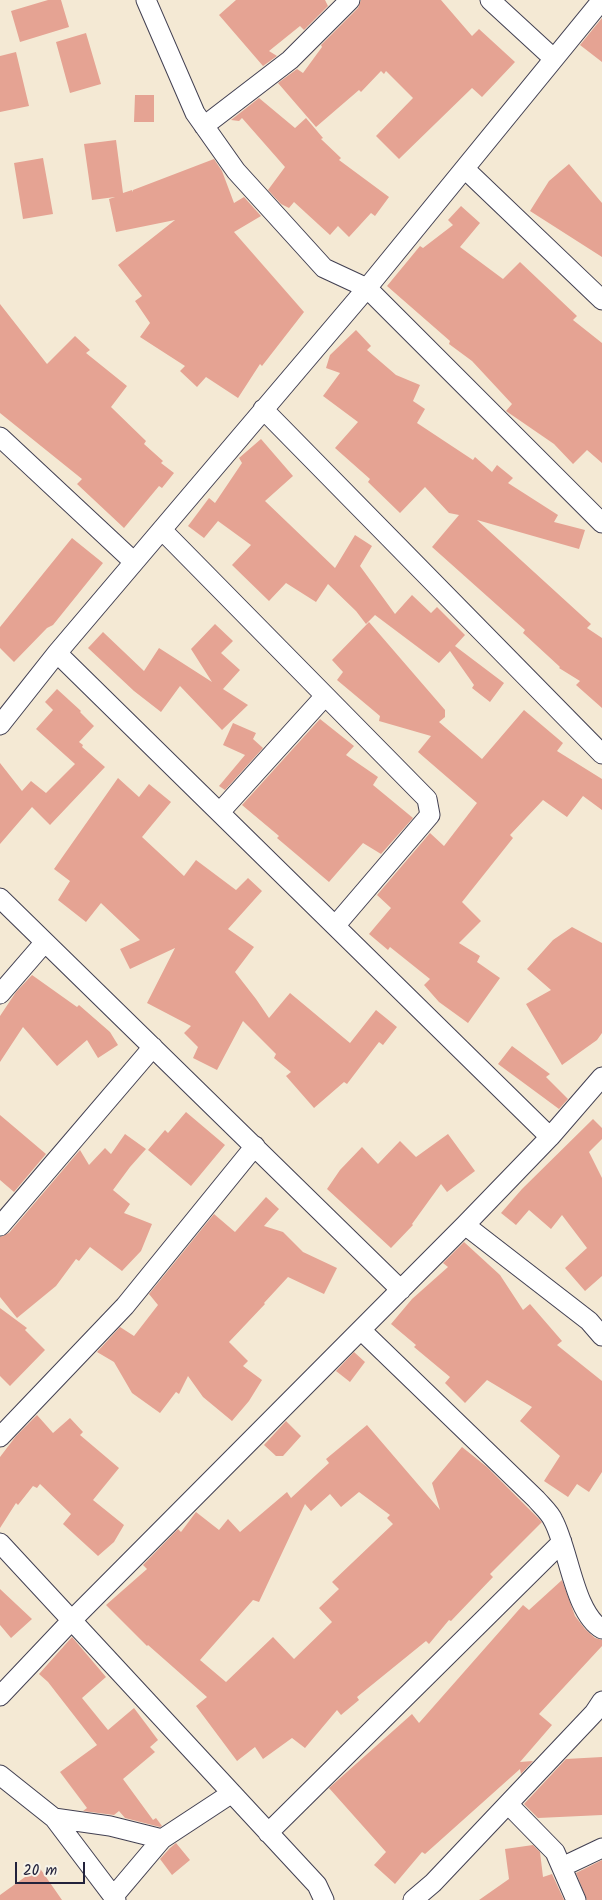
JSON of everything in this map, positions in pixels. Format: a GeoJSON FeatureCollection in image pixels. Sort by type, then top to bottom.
{"type":"FeatureCollection","features":[{"type":"Feature","properties":{"kind":"street"},"geometry":{"type":"LineString","coordinates":[[146,0],[195,113],[236,171],[324,268],[367,288],[602,523]]}},
{"type":"Feature","properties":{"kind":"street"},"geometry":{"type":"LineString","coordinates":[[204,126],[290,60],[350,0]]}},
{"type":"Feature","properties":{"kind":"street"},"geometry":{"type":"LineString","coordinates":[[490,0],[553,58]]}},
{"type":"Feature","properties":{"kind":"street"},"geometry":{"type":"LineString","coordinates":[[0,725],[57,653],[367,288],[602,0]]}},
{"type":"Feature","properties":{"kind":"street"},"geometry":{"type":"LineString","coordinates":[[465,169],[602,300]]}},
{"type":"Feature","properties":{"kind":"street"},"geometry":{"type":"LineString","coordinates":[[263,409],[602,754]]}},
{"type":"Feature","properties":{"kind":"street"},"geometry":{"type":"LineString","coordinates":[[0,437],[134,562]]}},
{"type":"Feature","properties":{"kind":"street"},"geometry":{"type":"LineString","coordinates":[[162,530],[427,799],[430,815],[335,926]]}},
{"type":"Feature","properties":{"kind":"street"},"geometry":{"type":"LineString","coordinates":[[57,653],[550,1136]]}},
{"type":"Feature","properties":{"kind":"street"},"geometry":{"type":"LineString","coordinates":[[220,812],[325,696]]}},
{"type":"Feature","properties":{"kind":"street"},"geometry":{"type":"LineString","coordinates":[[0,898],[401,1290]]}},
{"type":"Feature","properties":{"kind":"street"},"geometry":{"type":"LineString","coordinates":[[0,994],[45,942]]}},
{"type":"Feature","properties":{"kind":"street"},"geometry":{"type":"LineString","coordinates":[[0,1226],[153,1047]]}},
{"type":"Feature","properties":{"kind":"street"},"geometry":{"type":"LineString","coordinates":[[0,1696],[72,1620],[465,1225],[550,1136],[602,1077]]}},
{"type":"Feature","properties":{"kind":"street"},"geometry":{"type":"LineString","coordinates":[[0,1437],[125,1306],[255,1146]]}},
{"type":"Feature","properties":{"kind":"street"},"geometry":{"type":"LineString","coordinates":[[465,1225],[589,1321],[602,1336]]}},
{"type":"Feature","properties":{"kind":"street"},"geometry":{"type":"LineString","coordinates":[[362,1330],[536,1499],[553,1519],[581,1604],[598,1626],[602,1628]]}},
{"type":"Feature","properties":{"kind":"street"},"geometry":{"type":"LineString","coordinates":[[268,1832],[562,1542]]}},
{"type":"Feature","properties":{"kind":"street"},"geometry":{"type":"LineString","coordinates":[[0,1543],[317,1885],[324,1900]]}},
{"type":"Feature","properties":{"kind":"street"},"geometry":{"type":"LineString","coordinates":[[413,1900],[433,1883],[594,1713],[602,1700]]}},
{"type":"Feature","properties":{"kind":"street"},"geometry":{"type":"LineString","coordinates":[[0,1775],[54,1818],[114,1898],[162,1838],[232,1793]]}},
{"type":"Feature","properties":{"kind":"street"},"geometry":{"type":"LineString","coordinates":[[508,1804],[554,1852],[576,1900]]}},
{"type":"Feature","properties":{"kind":"street"},"geometry":{"type":"LineString","coordinates":[[54,1818],[110,1826],[162,1838]]}},
{"type":"Feature","properties":{"kind":"street"},"geometry":{"type":"LineString","coordinates":[[562,1867],[602,1848]]}},
{"type":"Feature","properties":{"kind":"building"},"geometry":{"type":"Polygon","coordinates":[[[48,0],[61,0],[69,27],[20,42],[11,11],[48,0]]]}},
{"type":"Feature","properties":{"kind":"building"},"geometry":{"type":"Polygon","coordinates":[[[236,0],[325,0],[328,6],[304,30],[300,26],[269,51],[277,56],[263,66],[219,15],[236,0]]]}},
{"type":"Feature","properties":{"kind":"building"},"geometry":{"type":"Polygon","coordinates":[[[361,0],[441,0],[472,36],[479,29],[515,62],[482,97],[472,88],[399,159],[376,136],[413,98],[386,71],[384,74],[381,71],[361,92],[359,90],[316,127],[278,83],[297,69],[303,73],[322,47],[321,45],[358,8],[361,0]]]}},
{"type":"Feature","properties":{"kind":"building"},"geometry":{"type":"Polygon","coordinates":[[[602,18],[602,62],[580,45],[602,18]]]}},
{"type":"Feature","properties":{"kind":"building"},"geometry":{"type":"Polygon","coordinates":[[[86,33],[101,84],[70,93],[56,42],[86,33]]]}},
{"type":"Feature","properties":{"kind":"building"},"geometry":{"type":"Polygon","coordinates":[[[16,52],[29,106],[0,112],[0,56],[16,52]]]}},
{"type":"Feature","properties":{"kind":"building"},"geometry":{"type":"Polygon","coordinates":[[[135,95],[154,95],[154,122],[134,122],[135,95]]]}},
{"type":"Feature","properties":{"kind":"building"},"geometry":{"type":"Polygon","coordinates":[[[259,98],[295,128],[306,118],[323,138],[321,139],[341,158],[339,160],[389,197],[375,216],[371,213],[349,237],[338,226],[330,235],[294,202],[289,208],[281,204],[268,190],[285,167],[242,118],[239,121],[231,120],[259,98]]]}},
{"type":"Feature","properties":{"kind":"building"},"geometry":{"type":"Polygon","coordinates":[[[116,140],[123,193],[132,190],[133,192],[133,190],[214,159],[222,171],[234,203],[244,197],[261,216],[234,232],[304,312],[262,366],[260,364],[238,398],[206,377],[197,387],[180,371],[185,366],[140,337],[150,323],[135,301],[142,296],[118,265],[175,220],[116,232],[109,199],[115,197],[92,200],[84,144],[116,140]]]}},
{"type":"Feature","properties":{"kind":"building"},"geometry":{"type":"Polygon","coordinates":[[[43,158],[53,214],[23,219],[14,163],[43,158]]]}},
{"type":"Feature","properties":{"kind":"building"},"geometry":{"type":"Polygon","coordinates":[[[569,164],[602,203],[602,257],[530,211],[549,181],[569,164]]]}},
{"type":"Feature","properties":{"kind":"building"},"geometry":{"type":"Polygon","coordinates":[[[461,206],[480,223],[460,247],[503,279],[520,262],[577,316],[573,320],[602,343],[602,463],[587,450],[573,464],[554,444],[506,411],[512,404],[472,361],[449,344],[450,341],[387,286],[420,246],[423,248],[453,225],[448,220],[461,206]]]}},
{"type":"Feature","properties":{"kind":"building"},"geometry":{"type":"Polygon","coordinates":[[[0,304],[47,364],[75,336],[90,350],[86,353],[127,386],[111,407],[146,441],[144,444],[163,461],[161,463],[174,473],[162,488],[159,486],[124,528],[77,484],[82,479],[0,413],[0,304]]]}},
{"type":"Feature","properties":{"kind":"building"},"geometry":{"type":"Polygon","coordinates":[[[356,330],[371,346],[367,350],[396,375],[420,385],[413,401],[425,409],[417,423],[473,460],[475,457],[492,472],[497,465],[513,478],[508,483],[558,515],[554,522],[585,530],[579,549],[477,520],[591,624],[587,628],[602,638],[602,708],[576,685],[580,681],[559,668],[523,633],[525,630],[432,547],[459,515],[449,513],[425,487],[400,513],[368,482],[370,479],[335,448],[358,422],[323,396],[340,373],[326,368],[330,355],[356,330]]]}},
{"type":"Feature","properties":{"kind":"building"},"geometry":{"type":"Polygon","coordinates":[[[261,439],[293,476],[265,501],[335,568],[355,535],[372,546],[360,566],[395,614],[412,595],[431,613],[437,607],[465,635],[455,646],[504,683],[490,702],[472,688],[474,685],[450,651],[439,663],[375,615],[366,624],[356,611],[328,584],[316,602],[286,583],[269,601],[232,565],[251,545],[218,521],[204,538],[188,526],[209,498],[215,503],[242,463],[239,458],[261,439]]]}},
{"type":"Feature","properties":{"kind":"building"},"geometry":{"type":"Polygon","coordinates":[[[72,538],[103,563],[53,625],[47,628],[14,662],[0,648],[0,627],[72,538]]]}},
{"type":"Feature","properties":{"kind":"building"},"geometry":{"type":"Polygon","coordinates":[[[369,622],[445,710],[445,717],[439,722],[482,759],[524,710],[563,743],[557,751],[602,779],[602,810],[583,796],[567,817],[543,800],[510,835],[513,838],[462,902],[481,921],[459,943],[480,956],[477,962],[500,978],[468,1023],[439,1002],[424,985],[430,979],[390,947],[388,950],[369,934],[391,908],[377,895],[430,833],[444,846],[477,803],[418,752],[431,736],[379,721],[380,716],[337,680],[343,672],[332,660],[369,622]]]}},
{"type":"Feature","properties":{"kind":"building"},"geometry":{"type":"Polygon","coordinates":[[[215,624],[233,641],[221,653],[240,670],[223,689],[248,705],[222,730],[180,686],[161,712],[134,691],[88,648],[103,632],[144,671],[159,648],[212,682],[191,649],[215,624]]]}},
{"type":"Feature","properties":{"kind":"building"},"geometry":{"type":"Polygon","coordinates":[[[57,689],[94,726],[79,742],[83,745],[82,747],[105,767],[50,825],[32,807],[0,844],[0,763],[22,791],[31,781],[46,793],[75,764],[36,729],[53,710],[45,702],[57,689]]]}},
{"type":"Feature","properties":{"kind":"building"},"geometry":{"type":"Polygon","coordinates":[[[320,719],[354,746],[346,755],[378,777],[373,785],[413,818],[381,854],[363,843],[329,882],[277,838],[279,836],[242,805],[320,719]]]}},
{"type":"Feature","properties":{"kind":"building"},"geometry":{"type":"Polygon","coordinates":[[[233,723],[256,733],[253,739],[263,748],[225,790],[219,786],[245,755],[223,745],[233,723]]]}},
{"type":"Feature","properties":{"kind":"building"},"geometry":{"type":"Polygon","coordinates":[[[118,778],[139,797],[149,784],[171,802],[142,837],[184,876],[196,860],[236,890],[248,878],[262,891],[228,929],[254,947],[235,972],[269,1018],[290,993],[350,1043],[376,1010],[397,1027],[383,1045],[379,1042],[347,1084],[344,1082],[314,1108],[286,1076],[291,1072],[274,1058],[276,1054],[243,1021],[217,1070],[193,1058],[198,1047],[184,1033],[191,1026],[147,1003],[175,948],[130,969],[120,949],[140,940],[101,903],[86,922],[58,900],[70,881],[54,869],[118,778]]]}},
{"type":"Feature","properties":{"kind":"building"},"geometry":{"type":"Polygon","coordinates":[[[572,927],[602,943],[602,1033],[597,1040],[562,1065],[526,1004],[551,990],[527,969],[553,940],[572,927]]]}},
{"type":"Feature","properties":{"kind":"building"},"geometry":{"type":"Polygon","coordinates":[[[32,975],[77,1007],[79,1005],[110,1032],[118,1045],[98,1058],[87,1040],[57,1066],[23,1027],[0,1062],[0,1016],[16,992],[32,975]]]}},
{"type":"Feature","properties":{"kind":"building"},"geometry":{"type":"Polygon","coordinates":[[[512,1046],[550,1074],[546,1077],[568,1099],[559,1109],[498,1064],[512,1046]]]}},
{"type":"Feature","properties":{"kind":"building"},"geometry":{"type":"Polygon","coordinates":[[[186,1112],[225,1145],[191,1186],[148,1150],[165,1130],[168,1133],[186,1112]]]}},
{"type":"Feature","properties":{"kind":"building"},"geometry":{"type":"Polygon","coordinates":[[[0,1115],[46,1154],[14,1192],[0,1180],[0,1115]]]}},
{"type":"Feature","properties":{"kind":"building"},"geometry":{"type":"Polygon","coordinates":[[[593,1119],[602,1128],[602,1139],[589,1152],[602,1178],[602,1276],[585,1291],[565,1268],[587,1248],[562,1215],[551,1229],[529,1210],[516,1225],[501,1213],[522,1189],[593,1119]]]}},
{"type":"Feature","properties":{"kind":"building"},"geometry":{"type":"Polygon","coordinates":[[[125,1134],[146,1149],[113,1190],[130,1204],[124,1213],[152,1224],[141,1251],[122,1271],[90,1247],[79,1261],[76,1259],[56,1286],[17,1318],[0,1297],[0,1237],[9,1233],[80,1150],[89,1165],[105,1148],[111,1154],[125,1134]]]}},
{"type":"Feature","properties":{"kind":"building"},"geometry":{"type":"Polygon","coordinates":[[[448,1134],[475,1171],[447,1192],[441,1184],[413,1225],[391,1248],[327,1189],[340,1170],[362,1147],[378,1164],[400,1141],[416,1157],[448,1134]]]}},
{"type":"Feature","properties":{"kind":"building"},"geometry":{"type":"Polygon","coordinates":[[[266,1197],[279,1209],[264,1226],[283,1232],[303,1252],[337,1268],[324,1294],[288,1277],[229,1342],[248,1361],[243,1366],[262,1380],[249,1401],[232,1421],[203,1397],[188,1376],[179,1394],[176,1392],[160,1413],[132,1393],[114,1362],[97,1352],[120,1327],[134,1336],[158,1305],[149,1294],[214,1214],[235,1232],[266,1197]]]}},
{"type":"Feature","properties":{"kind":"building"},"geometry":{"type":"Polygon","coordinates":[[[464,1242],[500,1275],[523,1310],[530,1304],[562,1341],[557,1345],[602,1381],[602,1472],[589,1492],[577,1484],[568,1497],[544,1481],[560,1456],[520,1421],[532,1407],[487,1380],[465,1403],[445,1383],[450,1377],[414,1347],[416,1345],[391,1324],[412,1299],[448,1267],[443,1263],[464,1242]]]}},
{"type":"Feature","properties":{"kind":"building"},"geometry":{"type":"Polygon","coordinates":[[[0,1308],[27,1328],[25,1330],[45,1350],[10,1386],[0,1376],[0,1308]]]}},
{"type":"Feature","properties":{"kind":"building"},"geometry":{"type":"Polygon","coordinates":[[[354,1352],[365,1362],[350,1382],[336,1371],[354,1352]]]}},
{"type":"Feature","properties":{"kind":"building"},"geometry":{"type":"Polygon","coordinates":[[[37,1415],[53,1433],[70,1418],[83,1432],[80,1435],[119,1468],[93,1500],[124,1525],[114,1542],[98,1556],[63,1524],[71,1514],[40,1484],[37,1488],[33,1486],[18,1505],[16,1503],[0,1528],[0,1457],[16,1436],[37,1415]]]}},
{"type":"Feature","properties":{"kind":"building"},"geometry":{"type":"Polygon","coordinates":[[[286,1421],[301,1436],[283,1456],[276,1456],[264,1445],[286,1421]]]}},
{"type":"Feature","properties":{"kind":"building"},"geometry":{"type":"Polygon","coordinates":[[[367,1425],[440,1510],[432,1483],[462,1447],[487,1467],[542,1522],[490,1574],[493,1577],[451,1621],[449,1620],[429,1644],[426,1641],[357,1697],[359,1700],[341,1715],[337,1710],[305,1748],[292,1738],[263,1759],[255,1747],[237,1761],[196,1706],[207,1697],[147,1646],[106,1605],[147,1569],[143,1565],[178,1529],[181,1532],[196,1512],[219,1530],[228,1519],[240,1532],[287,1492],[291,1498],[329,1463],[326,1459],[367,1425]],[[359,1492],[341,1507],[330,1494],[311,1511],[305,1504],[259,1602],[253,1600],[200,1660],[226,1682],[273,1637],[294,1659],[332,1622],[319,1608],[339,1589],[332,1582],[393,1524],[387,1518],[390,1515],[359,1492]]]}},
{"type":"Feature","properties":{"kind":"building"},"geometry":{"type":"Polygon","coordinates":[[[562,1580],[575,1616],[595,1638],[602,1640],[602,1646],[539,1714],[552,1725],[520,1762],[533,1761],[521,1774],[520,1769],[425,1854],[422,1852],[395,1884],[374,1865],[386,1852],[329,1788],[412,1714],[419,1723],[523,1605],[529,1610],[562,1580]]]}},
{"type":"Feature","properties":{"kind":"building"},"geometry":{"type":"Polygon","coordinates":[[[0,1589],[32,1619],[11,1638],[0,1625],[0,1589]]]}},
{"type":"Feature","properties":{"kind":"building"},"geometry":{"type":"Polygon","coordinates":[[[72,1637],[106,1677],[82,1698],[108,1730],[134,1708],[158,1740],[150,1747],[155,1752],[123,1779],[153,1820],[156,1818],[162,1826],[160,1827],[125,1818],[119,1811],[114,1815],[83,1811],[87,1808],[60,1772],[97,1745],[48,1682],[39,1674],[72,1637]]]}},
{"type":"Feature","properties":{"kind":"building"},"geometry":{"type":"Polygon","coordinates":[[[602,1757],[602,1815],[538,1818],[524,1804],[566,1759],[602,1757]]]}},
{"type":"Feature","properties":{"kind":"building"},"geometry":{"type":"Polygon","coordinates":[[[176,1843],[190,1860],[172,1875],[160,1859],[176,1843]]]}},
{"type":"Feature","properties":{"kind":"building"},"geometry":{"type":"Polygon","coordinates":[[[533,1845],[540,1852],[543,1877],[552,1874],[564,1900],[479,1900],[509,1879],[505,1849],[533,1845]]]}},
{"type":"Feature","properties":{"kind":"building"},"geometry":{"type":"Polygon","coordinates":[[[602,1860],[602,1900],[587,1900],[576,1873],[602,1860]]]}},
{"type":"Feature","properties":{"kind":"building"},"geometry":{"type":"Polygon","coordinates":[[[39,1867],[62,1900],[0,1900],[0,1895],[39,1867]]]}}]}
